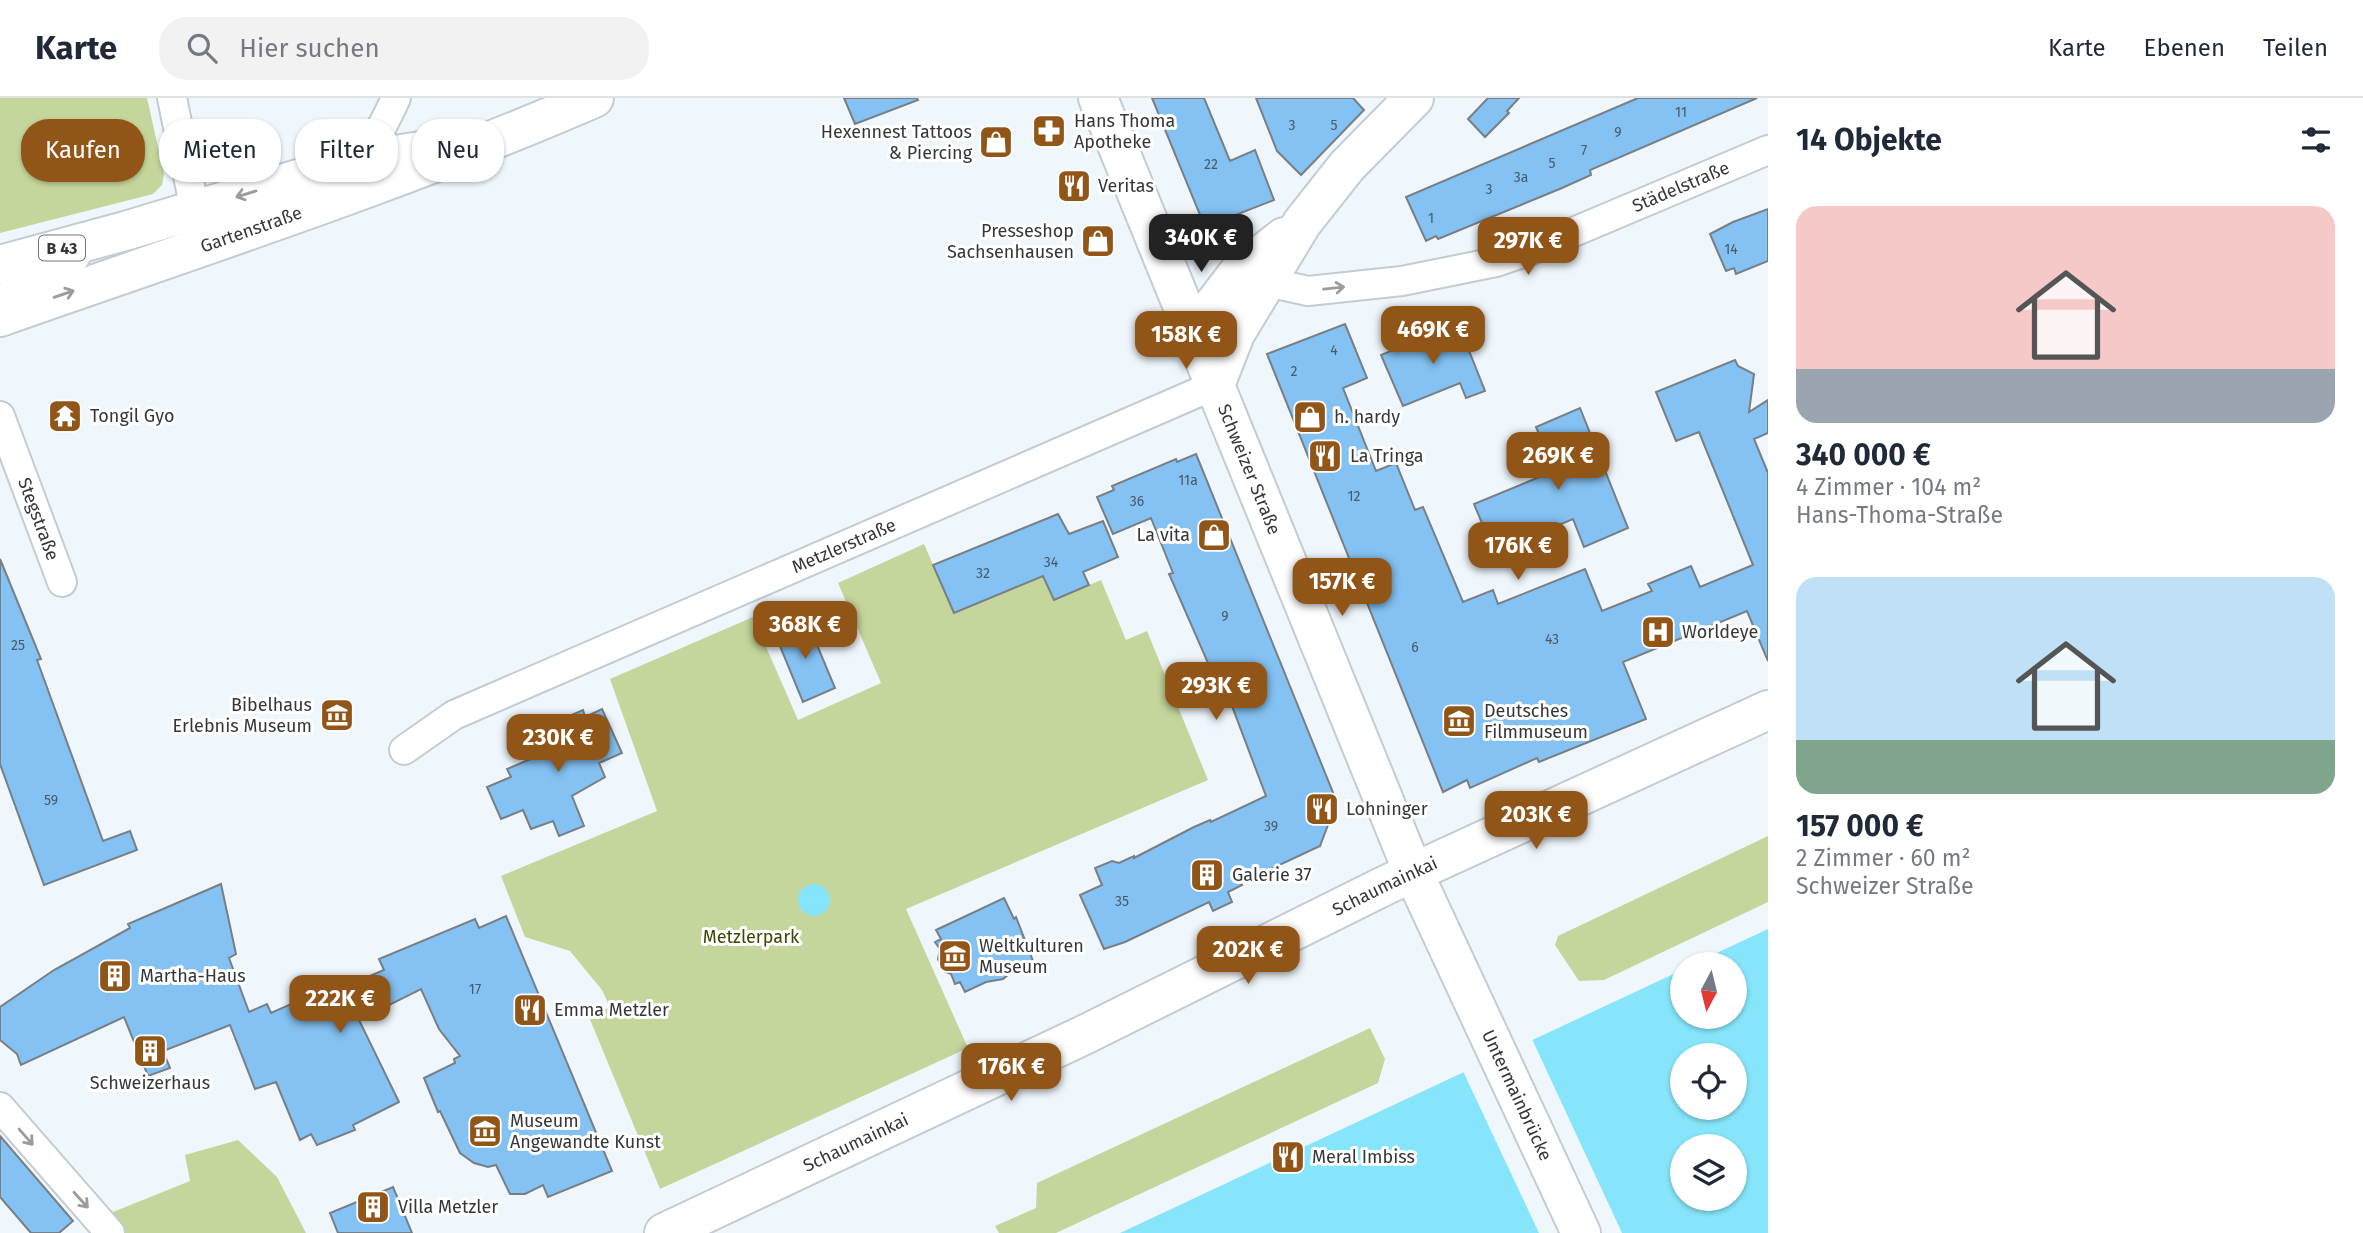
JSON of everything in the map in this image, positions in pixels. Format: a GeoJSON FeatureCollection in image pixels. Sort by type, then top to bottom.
{"type":"FeatureCollection","features":[{"type":"Feature","properties":{"kind":"main road","name":"Gartenstraße"},"geometry":{"type":"LineString","coordinates":[[504,137],[594,98]]}},
{"type":"Feature","properties":{"kind":"main road","name":"Schweizer Straße"},"geometry":{"type":"LineString","coordinates":[[1098,98],[1413,873],[1451,956]]}},
{"type":"Feature","properties":{"kind":"main road"},"geometry":{"type":"LineString","coordinates":[[1215,385],[1235,334],[1302,223],[1347,166],[1414,98]]}},
{"type":"Feature","properties":{"kind":"main road","name":"Gartenstraße"},"geometry":{"type":"LineString","coordinates":[[0,317],[412,173]]}},
{"type":"Feature","properties":{"kind":"main road","name":"Gartenstraße"},"geometry":{"type":"LineString","coordinates":[[0,265],[295,180]]}},
{"type":"Feature","properties":{"kind":"main road"},"geometry":{"type":"LineString","coordinates":[[1193,332],[1238,273],[1302,223]]}},
{"type":"Feature","properties":{"kind":"main road","name":"Schaumainkai"},"geometry":{"type":"LineString","coordinates":[[664,1233],[1073,1040],[1413,873],[1768,710]]}},
{"type":"Feature","properties":{"kind":"main road","name":"Untermainbrücke"},"geometry":{"type":"LineString","coordinates":[[1451,956],[1581,1233]]}},
{"type":"Feature","properties":{"kind":"street"},"geometry":{"type":"LineString","coordinates":[[172,98],[195,210]]}},
{"type":"Feature","properties":{"kind":"street"},"geometry":{"type":"LineString","coordinates":[[386,119],[396,98]]}},
{"type":"Feature","properties":{"kind":"street","name":"Städelstraße"},"geometry":{"type":"LineString","coordinates":[[1267,282],[1308,290],[1402,281],[1496,262],[1531,250],[1768,149]]}},
{"type":"Feature","properties":{"kind":"street"},"geometry":{"type":"LineString","coordinates":[[237,235],[327,182]]}},
{"type":"Feature","properties":{"kind":"street"},"geometry":{"type":"LineString","coordinates":[[0,304],[15,290],[42,274],[125,231]]}},
{"type":"Feature","properties":{"kind":"street","name":"Metzlerstraße"},"geometry":{"type":"LineString","coordinates":[[404,750],[466,709],[1215,385]]}},
{"type":"Feature","properties":{"kind":"street","name":"Stegstraße"},"geometry":{"type":"LineString","coordinates":[[0,416],[62,582]]}},
{"type":"Feature","properties":{"kind":"street"},"geometry":{"type":"LineString","coordinates":[[0,1107],[110,1233]]}},
{"type":"Feature","properties":{"kind":"green space"},"geometry":{"type":"Polygon","coordinates":[[[0,98],[147,98],[159,152],[159,182],[163,182],[153,194],[0,233],[0,98]]]}},
{"type":"Feature","properties":{"kind":"green space","name":"Metzlerpark"},"geometry":{"type":"Polygon","coordinates":[[[924,544],[954,613],[1043,576],[1054,600],[1101,580],[1126,640],[1147,631],[1208,780],[906,909],[968,1048],[660,1189],[589,1017],[610,1007],[602,990],[570,951],[525,937],[501,876],[657,811],[610,679],[753,617],[798,720],[881,683],[838,583],[924,544]]]}},
{"type":"Feature","properties":{"kind":"green space"},"geometry":{"type":"Polygon","coordinates":[[[1768,836],[1768,902],[1604,980],[1579,981],[1555,945],[1558,936],[1768,836]]]}},
{"type":"Feature","properties":{"kind":"green space"},"geometry":{"type":"Polygon","coordinates":[[[1370,1028],[1385,1059],[1378,1083],[1056,1233],[999,1233],[995,1226],[1036,1208],[1037,1183],[1370,1028]]]}},
{"type":"Feature","properties":{"kind":"green space"},"geometry":{"type":"Polygon","coordinates":[[[238,1140],[277,1177],[306,1233],[124,1233],[108,1214],[190,1181],[185,1155],[238,1140]]]}},
{"type":"Feature","properties":{"kind":"water"},"geometry":{"type":"Polygon","coordinates":[[[814,884],[826,888],[830,900],[826,912],[814,916],[802,912],[798,900],[802,888],[814,884]]]}},
{"type":"Feature","properties":{"kind":"water"},"geometry":{"type":"Polygon","coordinates":[[[1768,929],[1768,1233],[1120,1233],[1670,976],[1670,1029],[1747,1029],[1747,952],[1719,952],[1768,929]]]}},
{"type":"Feature","properties":{"kind":"pier"},"geometry":{"type":"Polygon","coordinates":[[[1531,1037],[1622,1233],[1539,1233],[1462,1069],[1531,1037]]]}},
{"type":"Feature","properties":{"kind":"building"},"geometry":{"type":"Polygon","coordinates":[[[844,98],[917,98],[918,100],[855,124],[844,98]]]}},
{"type":"Feature","properties":{"kind":"building"},"geometry":{"type":"Polygon","coordinates":[[[1152,98],[1204,98],[1230,161],[1255,150],[1274,200],[1205,227],[1152,98]]]}},
{"type":"Feature","properties":{"kind":"building"},"geometry":{"type":"Polygon","coordinates":[[[1256,98],[1353,98],[1364,110],[1301,175],[1277,151],[1256,98]]]}},
{"type":"Feature","properties":{"kind":"building"},"geometry":{"type":"Polygon","coordinates":[[[1488,98],[1519,98],[1507,111],[1509,113],[1485,137],[1468,119],[1488,98]]]}},
{"type":"Feature","properties":{"kind":"building"},"geometry":{"type":"Polygon","coordinates":[[[1638,98],[1757,98],[1590,170],[1591,175],[1562,188],[1438,239],[1436,236],[1426,241],[1406,197],[1638,98]]]}},
{"type":"Feature","properties":{"kind":"building"},"geometry":{"type":"Polygon","coordinates":[[[1768,209],[1768,261],[1736,274],[1734,268],[1726,271],[1710,234],[1768,209]]]}},
{"type":"Feature","properties":{"kind":"building"},"geometry":{"type":"Polygon","coordinates":[[[1458,323],[1485,391],[1466,398],[1460,383],[1403,406],[1381,355],[1458,323]]]}},
{"type":"Feature","properties":{"kind":"building"},"geometry":{"type":"Polygon","coordinates":[[[1345,324],[1367,378],[1343,388],[1376,471],[1396,463],[1415,510],[1423,507],[1463,602],[1493,590],[1498,604],[1585,569],[1602,611],[1652,591],[1648,584],[1691,566],[1700,587],[1753,565],[1699,432],[1676,441],[1656,392],[1735,360],[1738,366],[1754,374],[1749,412],[1768,400],[1768,433],[1754,439],[1768,473],[1768,661],[1747,611],[1623,662],[1646,719],[1539,762],[1537,758],[1470,788],[1467,780],[1443,792],[1267,354],[1345,324]]]}},
{"type":"Feature","properties":{"kind":"building"},"geometry":{"type":"Polygon","coordinates":[[[1580,408],[1628,528],[1584,547],[1573,519],[1494,552],[1474,504],[1554,471],[1536,427],[1580,408]]]}},
{"type":"Feature","properties":{"kind":"building"},"geometry":{"type":"Polygon","coordinates":[[[1196,454],[1334,795],[1334,809],[1320,846],[1241,883],[1242,885],[1228,892],[1232,902],[1213,911],[1209,902],[1125,942],[1104,949],[1080,895],[1102,885],[1095,868],[1112,861],[1119,863],[1134,858],[1194,827],[1210,820],[1211,822],[1266,796],[1224,685],[1220,687],[1213,669],[1211,670],[1169,574],[1173,573],[1151,518],[1113,534],[1097,497],[1114,490],[1112,486],[1176,459],[1177,462],[1196,454]]]}},
{"type":"Feature","properties":{"kind":"building"},"geometry":{"type":"Polygon","coordinates":[[[1058,514],[1069,534],[1103,521],[1118,557],[1083,572],[1089,585],[1054,600],[1043,576],[954,613],[933,565],[1058,514]]]}},
{"type":"Feature","properties":{"kind":"building"},"geometry":{"type":"Polygon","coordinates":[[[0,559],[41,659],[37,660],[103,841],[130,831],[137,850],[44,885],[0,764],[0,559]]]}},
{"type":"Feature","properties":{"kind":"building"},"geometry":{"type":"Polygon","coordinates":[[[807,621],[835,688],[803,702],[775,634],[807,621]]]}},
{"type":"Feature","properties":{"kind":"building"},"geometry":{"type":"Polygon","coordinates":[[[602,709],[622,753],[599,763],[605,777],[572,796],[584,826],[559,836],[553,821],[531,829],[523,810],[501,819],[487,787],[511,777],[507,769],[554,749],[547,733],[565,725],[562,719],[583,710],[585,717],[602,709]]]}},
{"type":"Feature","properties":{"kind":"building"},"geometry":{"type":"Polygon","coordinates":[[[221,884],[236,954],[229,958],[249,1012],[267,1004],[271,1013],[314,994],[316,999],[384,970],[379,959],[475,919],[479,928],[506,916],[612,1171],[548,1197],[543,1185],[525,1194],[510,1194],[496,1165],[488,1167],[474,1163],[460,1153],[424,1078],[455,1063],[454,1059],[460,1056],[439,1029],[421,989],[359,1020],[399,1102],[353,1125],[355,1130],[317,1145],[311,1134],[300,1140],[276,1082],[255,1089],[230,1025],[163,1051],[170,1068],[148,1076],[124,1017],[21,1065],[17,1054],[0,1040],[0,1007],[54,970],[130,928],[128,924],[221,884]]]}},
{"type":"Feature","properties":{"kind":"building"},"geometry":{"type":"Polygon","coordinates":[[[1004,898],[1014,919],[1016,917],[1033,961],[1015,969],[1003,979],[986,982],[965,992],[960,982],[955,984],[951,974],[944,971],[938,959],[940,949],[935,942],[941,939],[936,930],[1004,898]]]}},
{"type":"Feature","properties":{"kind":"building"},"geometry":{"type":"Polygon","coordinates":[[[0,1136],[73,1221],[59,1233],[31,1233],[0,1197],[0,1136]]]}},
{"type":"Feature","properties":{"kind":"building","name":"Villa Metzler"},"geometry":{"type":"Polygon","coordinates":[[[393,1187],[412,1233],[338,1233],[330,1213],[393,1187]]]}},
{"type":"Feature","properties":{"kind":"place","name":"Hans Thoma Apotheke"},"geometry":{"type":"Point","coordinates":[1049,131]}},
{"type":"Feature","properties":{"kind":"place","name":"Hexennest Tattoos & Piercing"},"geometry":{"type":"Point","coordinates":[996,142]}},
{"type":"Feature","properties":{"kind":"place","name":"Veritas"},"geometry":{"type":"Point","coordinates":[1074,186]}},
{"type":"Feature","properties":{"kind":"place","name":"Presseshop Sachsenhausen"},"geometry":{"type":"Point","coordinates":[1098,241]}},
{"type":"Feature","properties":{"kind":"place","name":"Tongil Gyo"},"geometry":{"type":"Point","coordinates":[65,416]}},
{"type":"Feature","properties":{"kind":"place","name":"h. hardy"},"geometry":{"type":"Point","coordinates":[1310,417]}},
{"type":"Feature","properties":{"kind":"place","name":"La Tringa"},"geometry":{"type":"Point","coordinates":[1325,456]}},
{"type":"Feature","properties":{"kind":"place","name":"La vita"},"geometry":{"type":"Point","coordinates":[1214,535]}},
{"type":"Feature","properties":{"kind":"place","name":"Worldeye"},"geometry":{"type":"Point","coordinates":[1658,632]}},
{"type":"Feature","properties":{"kind":"place","name":"Bibelhaus Erlebnis Museum"},"geometry":{"type":"Point","coordinates":[337,715]}},
{"type":"Feature","properties":{"kind":"place","name":"Deutsches Filmmuseum"},"geometry":{"type":"Point","coordinates":[1459,721]}},
{"type":"Feature","properties":{"kind":"place","name":"Lohninger"},"geometry":{"type":"Point","coordinates":[1322,809]}},
{"type":"Feature","properties":{"kind":"place","name":"Galerie 37"},"geometry":{"type":"Point","coordinates":[1207,875]}},
{"type":"Feature","properties":{"kind":"place","name":"Weltkulturen Museum"},"geometry":{"type":"Point","coordinates":[955,956]}},
{"type":"Feature","properties":{"kind":"place","name":"Martha-Haus"},"geometry":{"type":"Point","coordinates":[115,976]}},
{"type":"Feature","properties":{"kind":"place","name":"Emma Metzler"},"geometry":{"type":"Point","coordinates":[530,1010]}},
{"type":"Feature","properties":{"kind":"place","name":"Schweizerhaus"},"geometry":{"type":"Point","coordinates":[150,1051]}},
{"type":"Feature","properties":{"kind":"place","name":"Museum Angewandte Kunst"},"geometry":{"type":"Point","coordinates":[485,1131]}},
{"type":"Feature","properties":{"kind":"place","name":"Meral Imbiss"},"geometry":{"type":"Point","coordinates":[1288,1157]}},
{"type":"Feature","properties":{"kind":"place","name":"Villa Metzler"},"geometry":{"type":"Point","coordinates":[373,1207]}}]}
